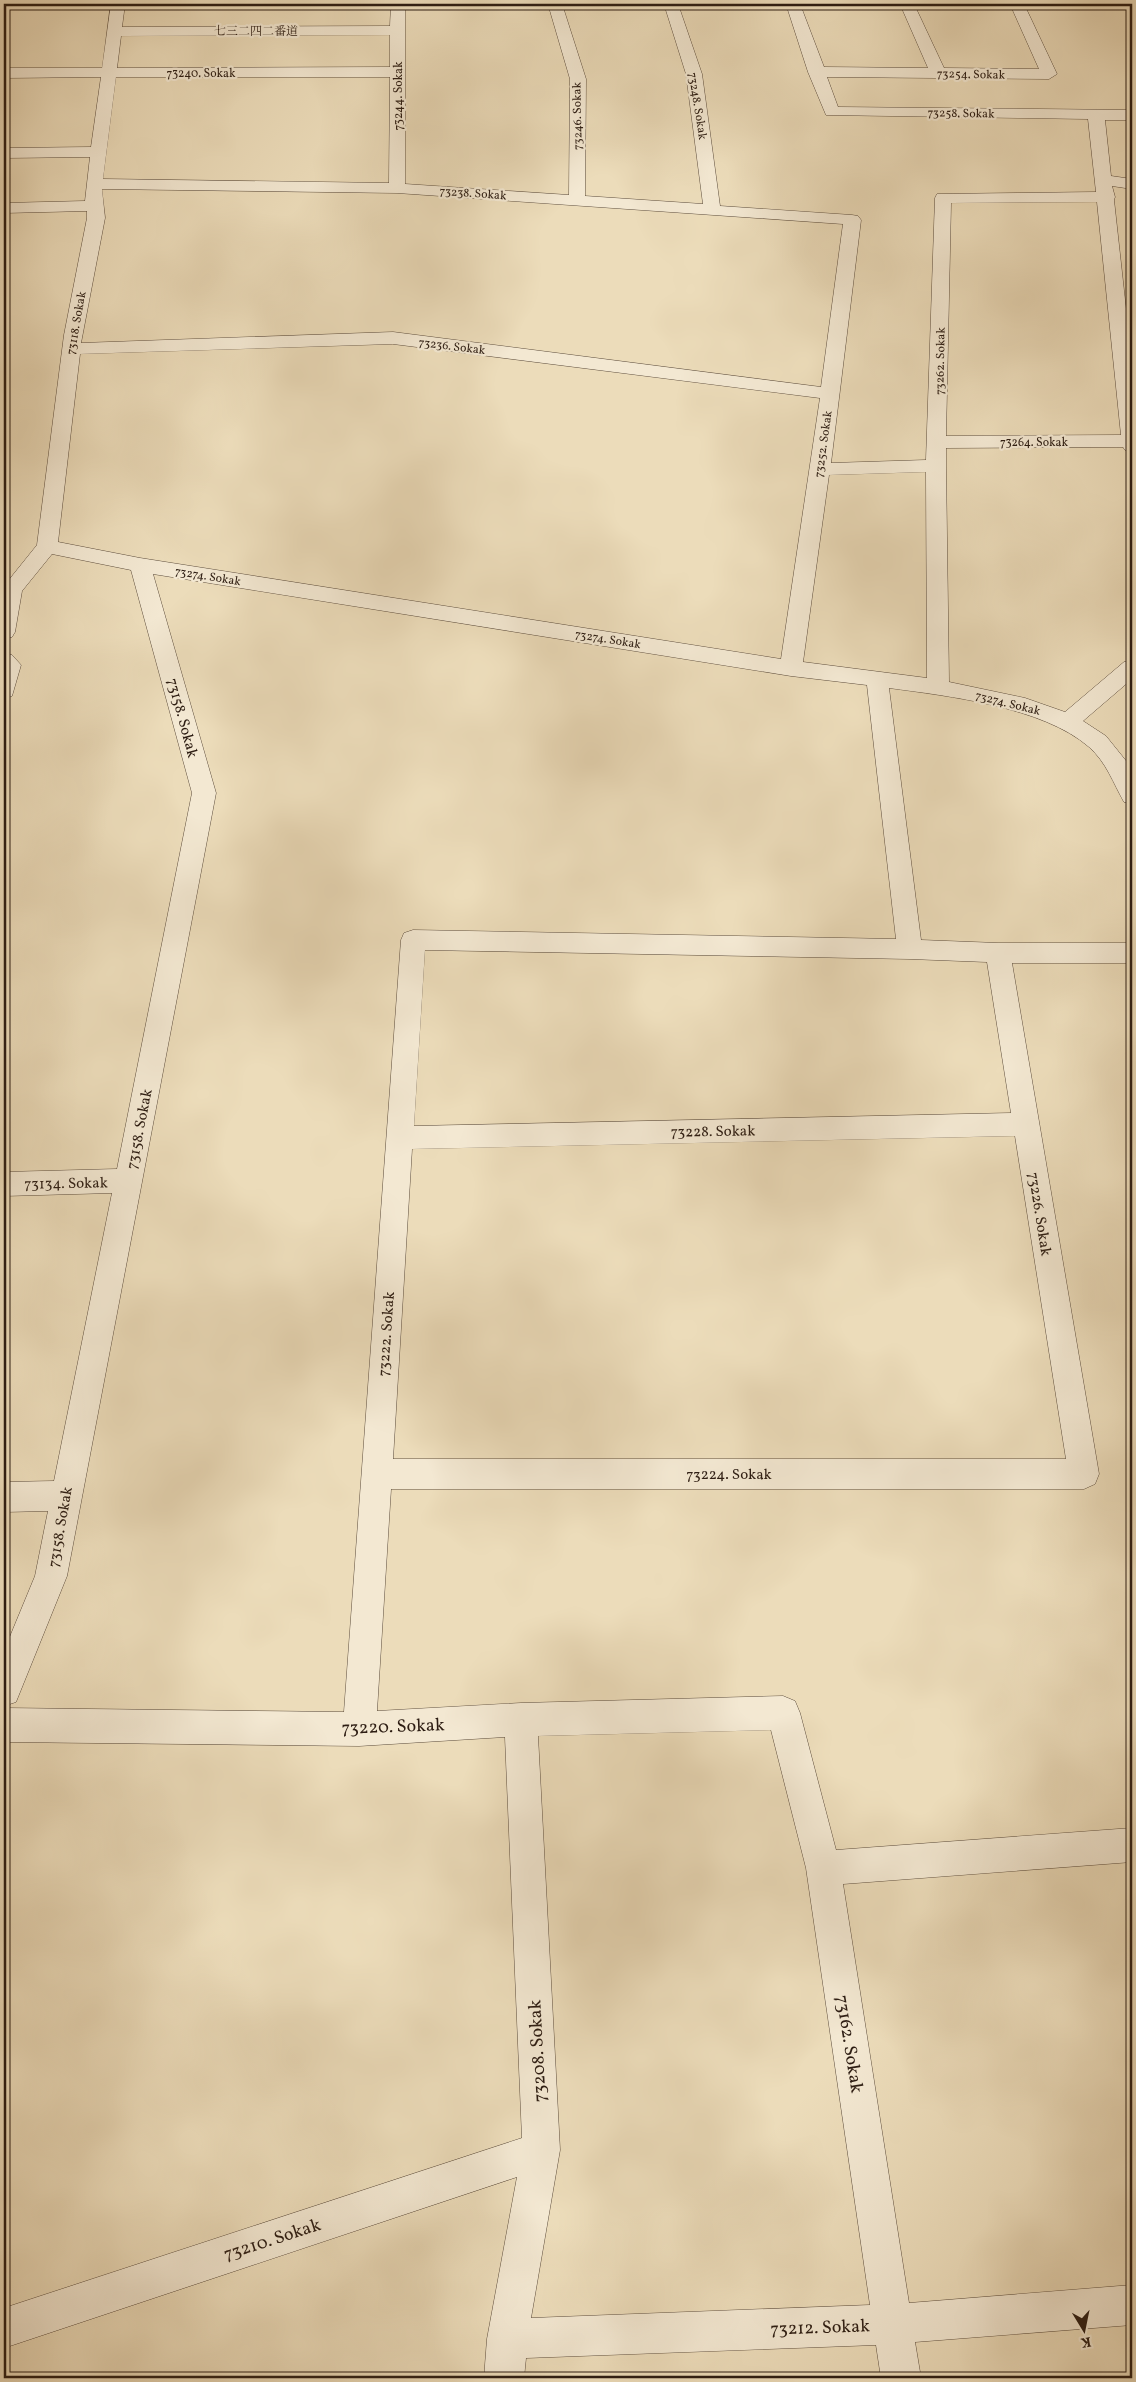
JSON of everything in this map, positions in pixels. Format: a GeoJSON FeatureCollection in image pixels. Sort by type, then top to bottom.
{"type":"FeatureCollection","features":[{"type":"Feature","properties":{"kind":"street","name":"73118. Sokak"},"geometry":{"type":"LineString","coordinates":[[47,546],[71,349],[96,218],[94,184],[118,4]]}},
{"type":"Feature","properties":{"kind":"street","name":"73244. Sokak"},"geometry":{"type":"LineString","coordinates":[[397,188],[398,4]]}},
{"type":"Feature","properties":{"kind":"street","name":"73246. Sokak"},"geometry":{"type":"LineString","coordinates":[[555,4],[578,79],[578,201]]}},
{"type":"Feature","properties":{"kind":"street","name":"73248. Sokak"},"geometry":{"type":"LineString","coordinates":[[671,4],[694,74],[712,210]]}},
{"type":"Feature","properties":{"kind":"street"},"geometry":{"type":"LineString","coordinates":[[793,4],[816,72]]}},
{"type":"Feature","properties":{"kind":"street"},"geometry":{"type":"LineString","coordinates":[[907,4],[938,73]]}},
{"type":"Feature","properties":{"kind":"street","name":"73254. Sokak"},"geometry":{"type":"LineString","coordinates":[[816,72],[1048,74],[1017,4]]}},
{"type":"Feature","properties":{"kind":"street","name":"七三二四二番道"},"geometry":{"type":"LineString","coordinates":[[115,32],[398,30]]}},
{"type":"Feature","properties":{"kind":"street","name":"73240. Sokak"},"geometry":{"type":"LineString","coordinates":[[4,73],[398,72]]}},
{"type":"Feature","properties":{"kind":"street","name":"73258. Sokak"},"geometry":{"type":"LineString","coordinates":[[816,72],[832,112],[1132,115]]}},
{"type":"Feature","properties":{"kind":"street"},"geometry":{"type":"LineString","coordinates":[[1096,115],[1124,307],[1132,444]]}},
{"type":"Feature","properties":{"kind":"street"},"geometry":{"type":"LineString","coordinates":[[4,153],[99,152]]}},
{"type":"Feature","properties":{"kind":"street","name":"73238. Sokak"},"geometry":{"type":"LineString","coordinates":[[94,184],[397,188],[852,220]]}},
{"type":"Feature","properties":{"kind":"street"},"geometry":{"type":"LineString","coordinates":[[1106,189],[1132,184]]}},
{"type":"Feature","properties":{"kind":"street","name":"73262. Sokak"},"geometry":{"type":"LineString","coordinates":[[938,687],[936,466],[943,198],[1106,189]]}},
{"type":"Feature","properties":{"kind":"street"},"geometry":{"type":"LineString","coordinates":[[4,208],[94,206]]}},
{"type":"Feature","properties":{"kind":"street","name":"73252. Sokak"},"geometry":{"type":"LineString","coordinates":[[791,668],[820,469],[852,220]]}},
{"type":"Feature","properties":{"kind":"street","name":"73236. Sokak"},"geometry":{"type":"LineString","coordinates":[[71,349],[393,338],[830,394]]}},
{"type":"Feature","properties":{"kind":"street","name":"73264. Sokak"},"geometry":{"type":"LineString","coordinates":[[938,442],[1132,444]]}},
{"type":"Feature","properties":{"kind":"street"},"geometry":{"type":"LineString","coordinates":[[820,469],[936,466]]}},
{"type":"Feature","properties":{"kind":"street"},"geometry":{"type":"LineString","coordinates":[[4,632],[12,590],[47,546]]}},
{"type":"Feature","properties":{"kind":"street","name":"73274. Sokak"},"geometry":{"type":"LineString","coordinates":[[47,546],[140,565],[791,668],[938,687],[1025,706],[1068,722],[1098,742],[1123,772],[1132,796]]}},
{"type":"Feature","properties":{"kind":"street","name":"73158. Sokak"},"geometry":{"type":"LineString","coordinates":[[4,1690],[51,1576],[204,793],[140,565]]}},
{"type":"Feature","properties":{"kind":"street"},"geometry":{"type":"LineString","coordinates":[[4,691],[6,663]]}},
{"type":"Feature","properties":{"kind":"street"},"geometry":{"type":"LineString","coordinates":[[1068,722],[1132,667]]}},
{"type":"Feature","properties":{"kind":"street"},"geometry":{"type":"LineString","coordinates":[[877,679],[910,949],[998,953],[1132,953]]}},
{"type":"Feature","properties":{"kind":"street","name":"73222. Sokak"},"geometry":{"type":"LineString","coordinates":[[359,1729],[375,1474],[414,940],[910,949]]}},
{"type":"Feature","properties":{"kind":"street","name":"73226. Sokak"},"geometry":{"type":"LineString","coordinates":[[998,953],[1084,1474]]}},
{"type":"Feature","properties":{"kind":"street","name":"73228. Sokak"},"geometry":{"type":"LineString","coordinates":[[400,1138],[1026,1124]]}},
{"type":"Feature","properties":{"kind":"street","name":"73134. Sokak"},"geometry":{"type":"LineString","coordinates":[[4,1184],[129,1181]]}},
{"type":"Feature","properties":{"kind":"street","name":"73224. Sokak"},"geometry":{"type":"LineString","coordinates":[[375,1474],[1084,1474]]}},
{"type":"Feature","properties":{"kind":"street"},"geometry":{"type":"LineString","coordinates":[[4,1497],[66,1496]]}},
{"type":"Feature","properties":{"kind":"street","name":"73220. Sokak"},"geometry":{"type":"LineString","coordinates":[[4,1726],[359,1729],[521,1720],[783,1713]]}},
{"type":"Feature","properties":{"kind":"street","name":"73162. Sokak"},"geometry":{"type":"LineString","coordinates":[[783,1713],[823,1868],[901,2378]]}},
{"type":"Feature","properties":{"kind":"street","name":"73208. Sokak"},"geometry":{"type":"LineString","coordinates":[[504,2378],[507,2339],[541,2150],[521,1720]]}},
{"type":"Feature","properties":{"kind":"street"},"geometry":{"type":"LineString","coordinates":[[823,1868],[1132,1845]]}},
{"type":"Feature","properties":{"kind":"street","name":"73210. Sokak"},"geometry":{"type":"LineString","coordinates":[[4,2328],[541,2150]]}},
{"type":"Feature","properties":{"kind":"street","name":"73212. Sokak"},"geometry":{"type":"LineString","coordinates":[[507,2339],[894,2324],[1132,2305]]}}]}
